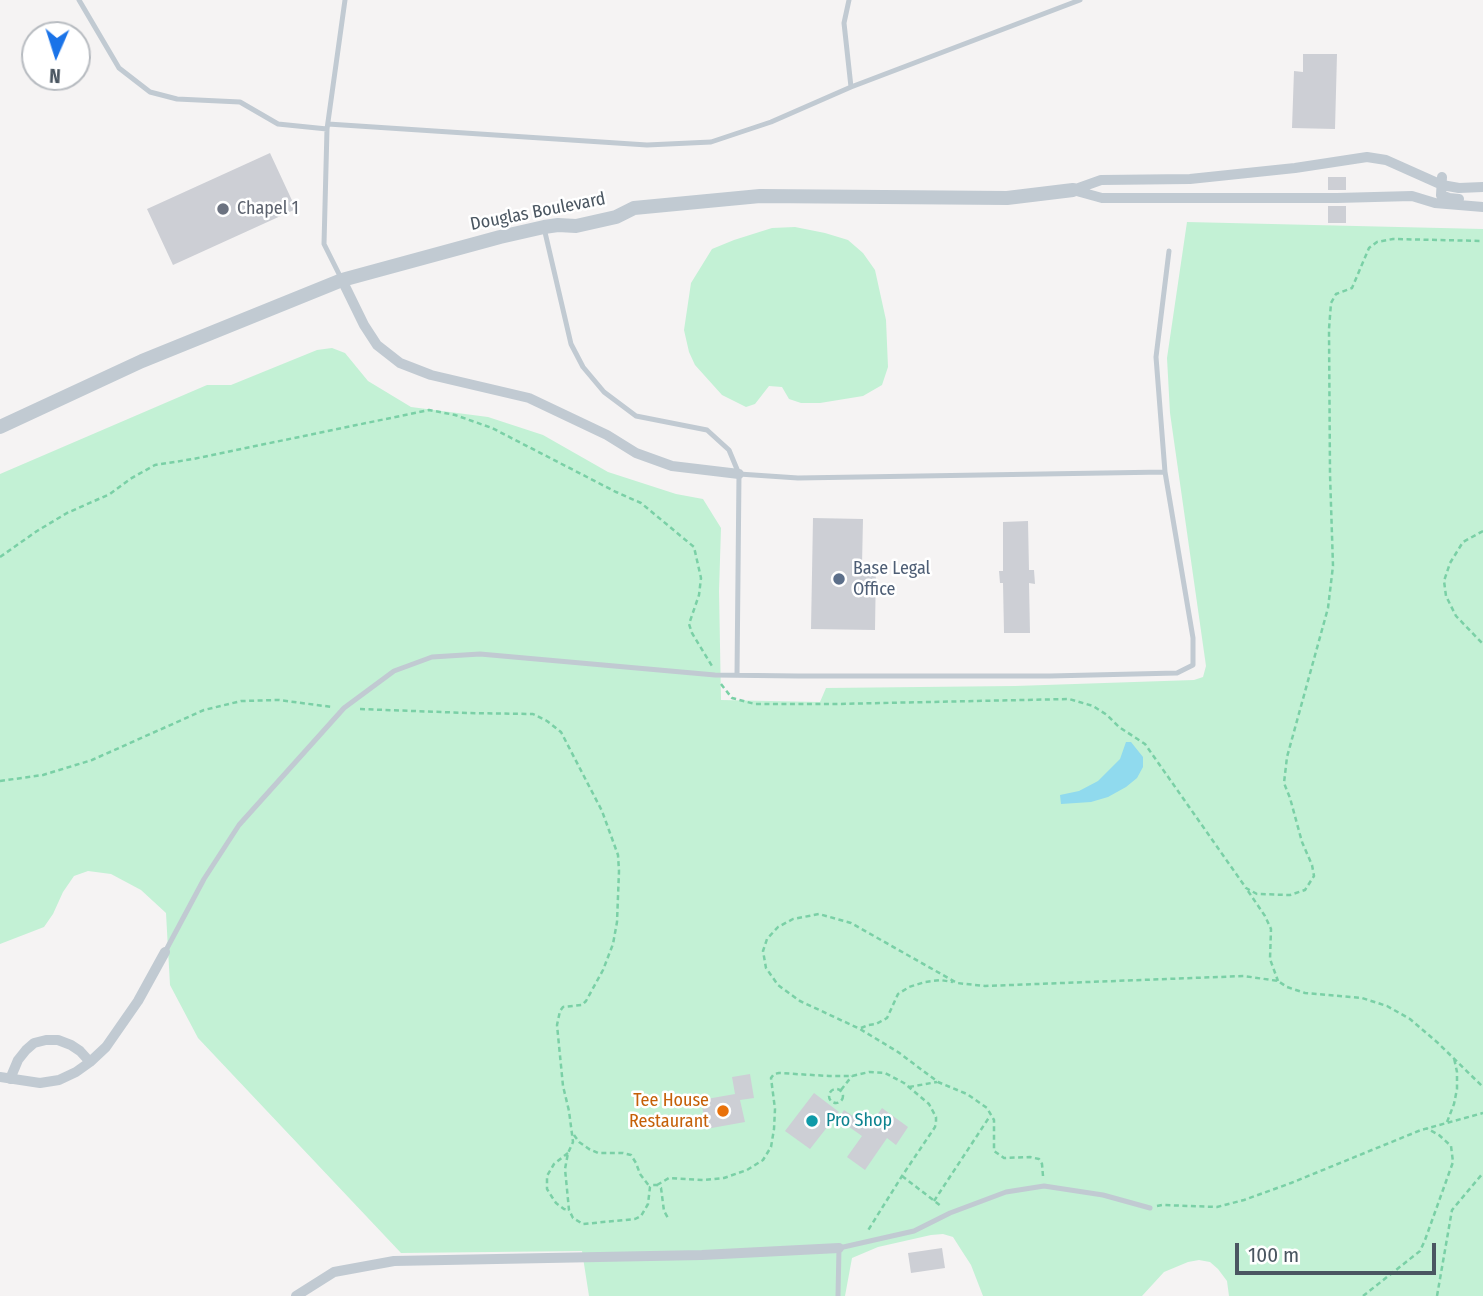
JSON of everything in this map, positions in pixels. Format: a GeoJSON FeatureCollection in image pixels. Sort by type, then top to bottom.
{"type":"FeatureCollection","features":[{"type":"Feature","properties":{"kind":"street"},"geometry":{"type":"LineString","coordinates":[[1073,190],[1101,180],[1190,179],[1367,157],[1386,160],[1459,188],[1483,187]]}},
{"type":"Feature","properties":{"kind":"street"},"geometry":{"type":"LineString","coordinates":[[1442,181],[1441,195],[1483,200]]}},
{"type":"Feature","properties":{"kind":"street","name":"Douglas Boulevard"},"geometry":{"type":"LineString","coordinates":[[0,427],[142,361],[342,280],[544,227],[576,226],[616,217],[634,208],[760,196],[1007,198],[1073,190]]}},
{"type":"Feature","properties":{"kind":"street"},"geometry":{"type":"LineString","coordinates":[[1073,190],[1102,198],[1412,196],[1435,203],[1483,207]]}},
{"type":"Feature","properties":{"kind":"street"},"geometry":{"type":"LineString","coordinates":[[342,280],[377,345],[400,363],[430,375],[528,398],[607,435],[636,453],[672,466],[738,474]]}},
{"type":"Feature","properties":{"kind":"street"},"geometry":{"type":"LineString","coordinates":[[90,1062],[71,1045],[58,1040],[46,1040],[26,1050],[5,1078],[40,1083],[59,1080],[90,1062],[106,1047],[138,1001],[165,952]]}},
{"type":"Feature","properties":{"kind":"street"},"geometry":{"type":"LineString","coordinates":[[296,1296],[334,1272],[394,1261],[702,1255],[839,1248]]}},
{"type":"Feature","properties":{"kind":"lane"},"geometry":{"type":"LineString","coordinates":[[79,0],[119,68],[150,92],[177,99],[240,102],[278,124],[647,145],[711,142],[771,122],[851,87],[1080,0]]}},
{"type":"Feature","properties":{"kind":"lane"},"geometry":{"type":"LineString","coordinates":[[342,280],[324,244],[328,126],[345,0]]}},
{"type":"Feature","properties":{"kind":"lane"},"geometry":{"type":"LineString","coordinates":[[849,0],[844,23],[851,87]]}},
{"type":"Feature","properties":{"kind":"lane"},"geometry":{"type":"LineString","coordinates":[[544,227],[571,344],[583,367],[604,392],[636,416],[707,430],[729,450],[738,474],[737,675]]}},
{"type":"Feature","properties":{"kind":"lane"},"geometry":{"type":"LineString","coordinates":[[165,952],[204,879],[239,825],[344,708],[394,671],[432,657],[480,654],[715,675],[1022,676],[1177,673],[1194,665],[1193,638],[1165,471],[1156,357],[1170,251]]}},
{"type":"Feature","properties":{"kind":"lane"},"geometry":{"type":"LineString","coordinates":[[738,474],[798,478],[1165,471]]}},
{"type":"Feature","properties":{"kind":"lane"},"geometry":{"type":"LineString","coordinates":[[838,1296],[839,1248],[914,1231],[950,1213],[1006,1192],[1044,1186],[1103,1195],[1150,1208]]}},
{"type":"Feature","properties":{"kind":"path"},"geometry":{"type":"LineString","coordinates":[[1246,888],[1257,894],[1290,895],[1305,890],[1314,876],[1284,783],[1287,757],[1328,608],[1333,566],[1330,474],[1331,303],[1336,294],[1352,288],[1369,248],[1377,242],[1393,239],[1483,241]]}},
{"type":"Feature","properties":{"kind":"path"},"geometry":{"type":"LineString","coordinates":[[0,557],[67,513],[110,494],[155,465],[429,410],[455,415],[492,428],[641,503],[694,547],[701,578],[699,595],[689,624],[715,675],[732,698],[755,704],[1069,699],[1093,706],[1107,715],[1119,727],[1145,744],[1265,916],[1271,929],[1270,959],[1278,981]]}},
{"type":"Feature","properties":{"kind":"path"},"geometry":{"type":"LineString","coordinates":[[1483,531],[1463,542],[1450,563],[1444,581],[1446,596],[1456,616],[1483,644]]}},
{"type":"Feature","properties":{"kind":"path"},"geometry":{"type":"LineString","coordinates":[[0,781],[43,775],[92,760],[204,710],[242,701],[279,699],[344,708],[533,713],[547,721],[561,732],[601,811],[614,840],[619,872],[617,922],[613,944],[603,971],[582,1005],[563,1006],[557,1025],[559,1057],[573,1142],[565,1169],[569,1210],[573,1218],[583,1224],[635,1219],[640,1216],[648,1205],[649,1187],[639,1174],[631,1156],[623,1153],[598,1153],[579,1142],[572,1133]]}},
{"type":"Feature","properties":{"kind":"path"},"geometry":{"type":"LineString","coordinates":[[957,983],[851,923],[819,915],[793,919],[778,928],[767,939],[763,951],[766,968],[778,985],[800,1001],[860,1029],[898,1052],[938,1082],[967,1094],[987,1108],[994,1120],[994,1151],[1004,1158],[1039,1159],[1044,1186]]}},
{"type":"Feature","properties":{"kind":"path"},"geometry":{"type":"LineString","coordinates":[[860,1029],[887,1018],[898,994],[925,982],[940,980],[985,986],[1244,976],[1278,981],[1305,993],[1362,998],[1387,1006],[1410,1019],[1454,1057],[1483,1087]]}},
{"type":"Feature","properties":{"kind":"path"},"geometry":{"type":"LineString","coordinates":[[1447,1122],[1458,1089],[1454,1057]]}},
{"type":"Feature","properties":{"kind":"path"},"geometry":{"type":"LineString","coordinates":[[649,1187],[669,1178],[724,1178],[747,1170],[763,1160],[771,1147],[774,1129],[775,1110],[771,1078],[774,1074],[852,1076],[869,1072],[885,1073],[909,1087],[929,1104],[936,1122],[860,1244]]}},
{"type":"Feature","properties":{"kind":"path"},"geometry":{"type":"LineString","coordinates":[[841,1091],[852,1076]]}},
{"type":"Feature","properties":{"kind":"path"},"geometry":{"type":"LineString","coordinates":[[909,1087],[938,1082]]}},
{"type":"Feature","properties":{"kind":"path"},"geometry":{"type":"LineString","coordinates":[[1150,1208],[1161,1205],[1217,1207],[1244,1200],[1426,1128],[1483,1113]]}},
{"type":"Feature","properties":{"kind":"path"},"geometry":{"type":"LineString","coordinates":[[934,1201],[991,1115]]}},
{"type":"Feature","properties":{"kind":"path"},"geometry":{"type":"LineString","coordinates":[[1363,1296],[1420,1251],[1426,1240],[1454,1162],[1451,1146],[1426,1128]]}},
{"type":"Feature","properties":{"kind":"path"},"geometry":{"type":"LineString","coordinates":[[568,1153],[554,1164],[547,1176],[547,1189],[556,1203],[569,1210]]}},
{"type":"Feature","properties":{"kind":"path"},"geometry":{"type":"LineString","coordinates":[[1437,1296],[1451,1210],[1483,1173]]}},
{"type":"Feature","properties":{"kind":"path"},"geometry":{"type":"LineString","coordinates":[[902,1176],[950,1213]]}},
{"type":"Feature","properties":{"kind":"path"},"geometry":{"type":"LineString","coordinates":[[657,1185],[661,1188],[664,1211],[668,1218]]}},
{"type":"Feature","properties":{"kind":"green space"},"geometry":{"type":"Polygon","coordinates":[[[1187,222],[1483,229],[1483,1296],[1229,1296],[1227,1281],[1218,1269],[1210,1262],[1199,1260],[1164,1272],[1142,1296],[983,1296],[971,1265],[953,1237],[943,1234],[878,1247],[852,1258],[845,1296],[589,1296],[582,1251],[401,1253],[198,1038],[170,985],[166,913],[141,890],[111,874],[88,871],[74,876],[44,927],[0,944],[0,474],[207,385],[231,385],[317,350],[332,348],[345,353],[368,381],[411,407],[488,417],[543,435],[608,472],[676,494],[703,499],[721,528],[721,700],[820,702],[826,688],[1015,686],[1194,680],[1203,677],[1206,666],[1170,413],[1167,358],[1187,222]]]}},
{"type":"Feature","properties":{"kind":"green space"},"geometry":{"type":"Polygon","coordinates":[[[795,227],[848,240],[863,253],[875,270],[886,320],[888,367],[882,385],[863,396],[820,403],[801,403],[789,399],[782,387],[769,386],[755,404],[746,407],[722,395],[695,365],[689,352],[684,330],[691,283],[712,249],[772,228],[795,227]]]}},
{"type":"Feature","properties":{"kind":"water"},"geometry":{"type":"Polygon","coordinates":[[[1126,742],[1131,742],[1143,757],[1143,767],[1137,778],[1108,797],[1091,802],[1061,804],[1060,795],[1079,791],[1098,781],[1120,759],[1126,742]]]}},
{"type":"Feature","properties":{"kind":"building"},"geometry":{"type":"Polygon","coordinates":[[[1303,54],[1337,54],[1335,129],[1292,128],[1294,71],[1303,72],[1303,54]]]}},
{"type":"Feature","properties":{"kind":"building"},"geometry":{"type":"Polygon","coordinates":[[[270,153],[296,209],[173,265],[147,209],[270,153]]]}},
{"type":"Feature","properties":{"kind":"building"},"geometry":{"type":"Polygon","coordinates":[[[1328,177],[1346,177],[1346,190],[1328,190],[1328,177]]]}},
{"type":"Feature","properties":{"kind":"building"},"geometry":{"type":"Polygon","coordinates":[[[1328,206],[1346,206],[1346,223],[1328,223],[1328,206]]]}},
{"type":"Feature","properties":{"kind":"building"},"geometry":{"type":"Polygon","coordinates":[[[813,518],[863,519],[862,565],[876,565],[875,630],[811,629],[813,518]]]}},
{"type":"Feature","properties":{"kind":"building"},"geometry":{"type":"Polygon","coordinates":[[[1028,521],[1029,570],[1034,570],[1035,584],[1029,583],[1030,633],[1004,633],[1003,583],[1000,583],[999,571],[1003,571],[1003,522],[1028,521]]]}},
{"type":"Feature","properties":{"kind":"building","name":"Tee House Restaurant"},"geometry":{"type":"Polygon","coordinates":[[[750,1074],[754,1098],[740,1100],[745,1122],[706,1129],[701,1100],[735,1094],[732,1077],[750,1074]]]}},
{"type":"Feature","properties":{"kind":"building","name":"Pro Shop"},"geometry":{"type":"Polygon","coordinates":[[[814,1093],[839,1112],[810,1149],[785,1131],[814,1093]]]}},
{"type":"Feature","properties":{"kind":"building"},"geometry":{"type":"Polygon","coordinates":[[[882,1108],[908,1127],[896,1145],[887,1138],[865,1170],[847,1157],[862,1136],[838,1119],[844,1110],[869,1127],[882,1108]]]}},
{"type":"Feature","properties":{"kind":"building"},"geometry":{"type":"Polygon","coordinates":[[[942,1248],[945,1268],[911,1273],[908,1253],[942,1248]]]}},
{"type":"Feature","properties":{"kind":"place","name":"Chapel 1"},"geometry":{"type":"Point","coordinates":[223,209]}},
{"type":"Feature","properties":{"kind":"place","name":"Base Legal Office"},"geometry":{"type":"Point","coordinates":[839,579]}},
{"type":"Feature","properties":{"kind":"place","name":"Tee House Restaurant"},"geometry":{"type":"Point","coordinates":[723,1111]}},
{"type":"Feature","properties":{"kind":"place","name":"Pro Shop"},"geometry":{"type":"Point","coordinates":[812,1121]}}]}
